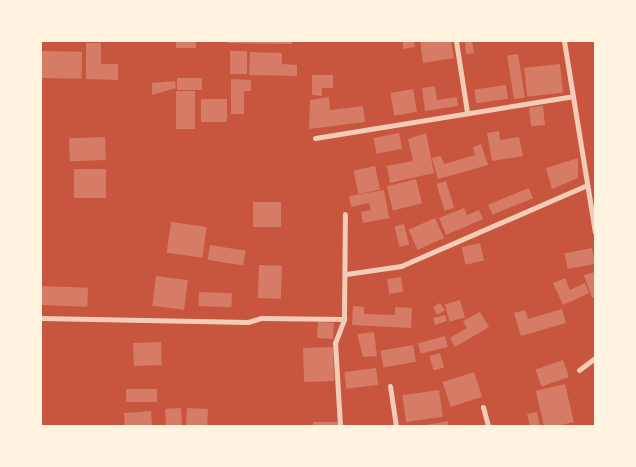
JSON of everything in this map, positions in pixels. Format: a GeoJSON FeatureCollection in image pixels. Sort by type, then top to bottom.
{"type":"FeatureCollection","features":[{"type":"Feature","properties":{"kind":"street"},"geometry":{"type":"LineString","coordinates":[[456,41],[467,112]]}},
{"type":"Feature","properties":{"kind":"street"},"geometry":{"type":"LineString","coordinates":[[564,41],[595,232]]}},
{"type":"Feature","properties":{"kind":"street"},"geometry":{"type":"LineString","coordinates":[[315,138],[573,96]]}},
{"type":"Feature","properties":{"kind":"street"},"geometry":{"type":"LineString","coordinates":[[346,274],[400,266],[587,185]]}},
{"type":"Feature","properties":{"kind":"street"},"geometry":{"type":"LineString","coordinates":[[340,426],[335,343],[344,319],[346,274],[345,214]]}},
{"type":"Feature","properties":{"kind":"street"},"geometry":{"type":"LineString","coordinates":[[41,318],[248,322],[261,318],[344,319]]}},
{"type":"Feature","properties":{"kind":"street"},"geometry":{"type":"LineString","coordinates":[[579,370],[595,358]]}},
{"type":"Feature","properties":{"kind":"street"},"geometry":{"type":"LineString","coordinates":[[390,386],[396,426]]}},
{"type":"Feature","properties":{"kind":"street"},"geometry":{"type":"LineString","coordinates":[[483,407],[488,426]]}},
{"type":"Feature","properties":{"kind":"building"},"geometry":{"type":"Polygon","coordinates":[[[176,41],[196,41],[196,48],[176,48],[176,41]]]}},
{"type":"Feature","properties":{"kind":"building"},"geometry":{"type":"Polygon","coordinates":[[[227,41],[292,41],[292,44],[227,43],[227,41]]]}},
{"type":"Feature","properties":{"kind":"building"},"geometry":{"type":"Polygon","coordinates":[[[403,41],[414,41],[415,47],[403,49],[403,41]]]}},
{"type":"Feature","properties":{"kind":"building"},"geometry":{"type":"Polygon","coordinates":[[[420,41],[451,41],[454,58],[423,63],[420,41]]]}},
{"type":"Feature","properties":{"kind":"building"},"geometry":{"type":"Polygon","coordinates":[[[465,41],[472,41],[474,53],[466,54],[465,41]]]}},
{"type":"Feature","properties":{"kind":"building"},"geometry":{"type":"Polygon","coordinates":[[[86,43],[101,43],[101,64],[118,64],[118,80],[86,79],[86,43]]]}},
{"type":"Feature","properties":{"kind":"building"},"geometry":{"type":"Polygon","coordinates":[[[42,51],[82,52],[82,79],[42,78],[42,51]]]}},
{"type":"Feature","properties":{"kind":"building"},"geometry":{"type":"Polygon","coordinates":[[[230,51],[247,51],[247,74],[230,74],[230,51]]]}},
{"type":"Feature","properties":{"kind":"building"},"geometry":{"type":"Polygon","coordinates":[[[250,52],[282,53],[282,64],[297,65],[297,76],[249,75],[250,52]]]}},
{"type":"Feature","properties":{"kind":"building"},"geometry":{"type":"Polygon","coordinates":[[[518,54],[525,97],[514,99],[507,56],[518,54]]]}},
{"type":"Feature","properties":{"kind":"building"},"geometry":{"type":"Polygon","coordinates":[[[560,64],[563,93],[527,97],[524,68],[560,64]]]}},
{"type":"Feature","properties":{"kind":"building"},"geometry":{"type":"Polygon","coordinates":[[[312,75],[333,75],[333,88],[322,88],[322,96],[312,95],[312,75]]]}},
{"type":"Feature","properties":{"kind":"building"},"geometry":{"type":"Polygon","coordinates":[[[177,78],[202,78],[202,90],[177,90],[177,78]]]}},
{"type":"Feature","properties":{"kind":"building"},"geometry":{"type":"Polygon","coordinates":[[[231,79],[251,80],[251,91],[244,91],[244,114],[231,114],[231,79]]]}},
{"type":"Feature","properties":{"kind":"building"},"geometry":{"type":"Polygon","coordinates":[[[175,81],[176,88],[152,95],[152,83],[175,81]]]}},
{"type":"Feature","properties":{"kind":"building"},"geometry":{"type":"Polygon","coordinates":[[[506,85],[508,99],[476,103],[474,89],[506,85]]]}},
{"type":"Feature","properties":{"kind":"building"},"geometry":{"type":"Polygon","coordinates":[[[435,86],[437,100],[457,97],[458,106],[425,111],[422,88],[435,86]]]}},
{"type":"Feature","properties":{"kind":"building"},"geometry":{"type":"Polygon","coordinates":[[[413,89],[417,112],[394,116],[390,93],[413,89]]]}},
{"type":"Feature","properties":{"kind":"building"},"geometry":{"type":"Polygon","coordinates":[[[176,91],[195,91],[195,129],[176,129],[176,91]]]}},
{"type":"Feature","properties":{"kind":"building"},"geometry":{"type":"Polygon","coordinates":[[[329,97],[330,110],[363,106],[365,122],[309,129],[310,100],[329,97]]]}},
{"type":"Feature","properties":{"kind":"building"},"geometry":{"type":"Polygon","coordinates":[[[201,99],[227,99],[227,122],[201,122],[201,99]]]}},
{"type":"Feature","properties":{"kind":"building"},"geometry":{"type":"Polygon","coordinates":[[[543,106],[545,125],[531,126],[529,107],[543,106]]]}},
{"type":"Feature","properties":{"kind":"building"},"geometry":{"type":"Polygon","coordinates":[[[499,131],[500,140],[519,137],[523,156],[492,161],[487,133],[499,131]]]}},
{"type":"Feature","properties":{"kind":"building"},"geometry":{"type":"Polygon","coordinates":[[[399,133],[402,149],[377,154],[373,138],[399,133]]]}},
{"type":"Feature","properties":{"kind":"building"},"geometry":{"type":"Polygon","coordinates":[[[426,133],[434,173],[390,183],[387,166],[413,161],[408,139],[426,133]]]}},
{"type":"Feature","properties":{"kind":"building"},"geometry":{"type":"Polygon","coordinates":[[[105,137],[106,160],[70,161],[69,138],[105,137]]]}},
{"type":"Feature","properties":{"kind":"building"},"geometry":{"type":"Polygon","coordinates":[[[481,144],[488,165],[438,179],[432,158],[441,156],[444,164],[475,155],[473,147],[481,144]]]}},
{"type":"Feature","properties":{"kind":"building"},"geometry":{"type":"Polygon","coordinates":[[[578,158],[578,178],[552,189],[546,168],[578,158]]]}},
{"type":"Feature","properties":{"kind":"building"},"geometry":{"type":"Polygon","coordinates":[[[375,166],[380,189],[358,194],[353,171],[375,166]]]}},
{"type":"Feature","properties":{"kind":"building"},"geometry":{"type":"Polygon","coordinates":[[[74,169],[106,169],[106,198],[74,198],[74,169]]]}},
{"type":"Feature","properties":{"kind":"building"},"geometry":{"type":"Polygon","coordinates":[[[416,179],[422,203],[393,211],[387,186],[416,179]]]}},
{"type":"Feature","properties":{"kind":"building"},"geometry":{"type":"Polygon","coordinates":[[[446,181],[454,208],[445,211],[436,184],[446,181]]]}},
{"type":"Feature","properties":{"kind":"building"},"geometry":{"type":"Polygon","coordinates":[[[529,188],[533,198],[492,215],[488,204],[529,188]]]}},
{"type":"Feature","properties":{"kind":"building"},"geometry":{"type":"Polygon","coordinates":[[[384,190],[389,218],[363,223],[361,212],[371,210],[369,203],[351,207],[349,196],[384,190]]]}},
{"type":"Feature","properties":{"kind":"building"},"geometry":{"type":"Polygon","coordinates":[[[253,202],[281,202],[281,227],[253,227],[253,202]]]}},
{"type":"Feature","properties":{"kind":"building"},"geometry":{"type":"Polygon","coordinates":[[[464,208],[467,215],[479,210],[483,219],[446,235],[439,218],[464,208]]]}},
{"type":"Feature","properties":{"kind":"building"},"geometry":{"type":"Polygon","coordinates":[[[435,218],[444,238],[417,250],[409,230],[435,218]]]}},
{"type":"Feature","properties":{"kind":"building"},"geometry":{"type":"Polygon","coordinates":[[[171,222],[207,227],[202,258],[167,253],[171,222]]]}},
{"type":"Feature","properties":{"kind":"building"},"geometry":{"type":"Polygon","coordinates":[[[404,224],[409,244],[399,247],[394,226],[404,224]]]}},
{"type":"Feature","properties":{"kind":"building"},"geometry":{"type":"Polygon","coordinates":[[[480,243],[484,261],[466,265],[461,247],[480,243]]]}},
{"type":"Feature","properties":{"kind":"building"},"geometry":{"type":"Polygon","coordinates":[[[210,245],[246,251],[243,265],[208,260],[210,245]]]}},
{"type":"Feature","properties":{"kind":"building"},"geometry":{"type":"Polygon","coordinates":[[[592,248],[595,264],[568,269],[565,253],[592,248]]]}},
{"type":"Feature","properties":{"kind":"building"},"geometry":{"type":"Polygon","coordinates":[[[259,265],[282,266],[281,299],[258,298],[259,265]]]}},
{"type":"Feature","properties":{"kind":"building"},"geometry":{"type":"Polygon","coordinates":[[[595,272],[595,297],[592,298],[584,275],[595,272]]]}},
{"type":"Feature","properties":{"kind":"building"},"geometry":{"type":"Polygon","coordinates":[[[156,276],[188,280],[184,310],[152,306],[156,276]]]}},
{"type":"Feature","properties":{"kind":"building"},"geometry":{"type":"Polygon","coordinates":[[[401,277],[403,292],[389,294],[387,279],[401,277]]]}},
{"type":"Feature","properties":{"kind":"building"},"geometry":{"type":"Polygon","coordinates":[[[565,278],[570,290],[585,283],[589,293],[563,305],[553,283],[565,278]]]}},
{"type":"Feature","properties":{"kind":"building"},"geometry":{"type":"Polygon","coordinates":[[[41,286],[88,288],[87,307],[41,305],[41,286]]]}},
{"type":"Feature","properties":{"kind":"building"},"geometry":{"type":"Polygon","coordinates":[[[199,292],[232,293],[231,307],[199,306],[199,292]]]}},
{"type":"Feature","properties":{"kind":"building"},"geometry":{"type":"Polygon","coordinates":[[[460,300],[465,317],[450,322],[445,304],[460,300]]]}},
{"type":"Feature","properties":{"kind":"building"},"geometry":{"type":"Polygon","coordinates":[[[440,303],[445,310],[437,315],[433,307],[440,303]]]}},
{"type":"Feature","properties":{"kind":"building"},"geometry":{"type":"Polygon","coordinates":[[[353,306],[364,307],[364,314],[395,315],[395,307],[412,308],[411,328],[352,325],[353,306]]]}},
{"type":"Feature","properties":{"kind":"building"},"geometry":{"type":"Polygon","coordinates":[[[562,309],[566,323],[521,336],[514,313],[525,310],[528,319],[562,309]]]}},
{"type":"Feature","properties":{"kind":"building"},"geometry":{"type":"Polygon","coordinates":[[[480,312],[489,327],[455,347],[450,338],[467,328],[463,321],[480,312]]]}},
{"type":"Feature","properties":{"kind":"building"},"geometry":{"type":"Polygon","coordinates":[[[445,315],[447,321],[435,325],[433,318],[445,315]]]}},
{"type":"Feature","properties":{"kind":"building"},"geometry":{"type":"Polygon","coordinates":[[[318,322],[334,323],[333,339],[317,338],[318,322]]]}},
{"type":"Feature","properties":{"kind":"building"},"geometry":{"type":"Polygon","coordinates":[[[374,332],[377,356],[363,357],[357,334],[374,332]]]}},
{"type":"Feature","properties":{"kind":"building"},"geometry":{"type":"Polygon","coordinates":[[[445,336],[448,347],[421,354],[418,343],[445,336]]]}},
{"type":"Feature","properties":{"kind":"building"},"geometry":{"type":"Polygon","coordinates":[[[161,342],[162,365],[134,366],[133,343],[161,342]]]}},
{"type":"Feature","properties":{"kind":"building"},"geometry":{"type":"Polygon","coordinates":[[[413,345],[416,362],[383,367],[381,351],[413,345]]]}},
{"type":"Feature","properties":{"kind":"building"},"geometry":{"type":"Polygon","coordinates":[[[333,347],[334,381],[304,382],[303,348],[333,347]]]}},
{"type":"Feature","properties":{"kind":"building"},"geometry":{"type":"Polygon","coordinates":[[[440,353],[444,367],[434,370],[429,356],[440,353]]]}},
{"type":"Feature","properties":{"kind":"building"},"geometry":{"type":"Polygon","coordinates":[[[563,360],[569,377],[541,386],[536,369],[563,360]]]}},
{"type":"Feature","properties":{"kind":"building"},"geometry":{"type":"Polygon","coordinates":[[[376,368],[378,385],[346,389],[344,372],[376,368]]]}},
{"type":"Feature","properties":{"kind":"building"},"geometry":{"type":"Polygon","coordinates":[[[474,372],[482,397],[451,407],[443,382],[474,372]]]}},
{"type":"Feature","properties":{"kind":"building"},"geometry":{"type":"Polygon","coordinates":[[[565,384],[574,422],[556,426],[544,426],[536,391],[565,384]]]}},
{"type":"Feature","properties":{"kind":"building"},"geometry":{"type":"Polygon","coordinates":[[[126,389],[157,389],[157,402],[126,402],[126,389]]]}},
{"type":"Feature","properties":{"kind":"building"},"geometry":{"type":"Polygon","coordinates":[[[439,390],[443,417],[406,422],[402,395],[439,390]]]}},
{"type":"Feature","properties":{"kind":"building"},"geometry":{"type":"Polygon","coordinates":[[[181,408],[182,426],[166,426],[165,409],[181,408]]]}},
{"type":"Feature","properties":{"kind":"building"},"geometry":{"type":"Polygon","coordinates":[[[187,408],[208,409],[207,426],[186,426],[187,408]]]}},
{"type":"Feature","properties":{"kind":"building"},"geometry":{"type":"Polygon","coordinates":[[[151,411],[152,426],[125,426],[124,413],[151,411]]]}},
{"type":"Feature","properties":{"kind":"building"},"geometry":{"type":"Polygon","coordinates":[[[537,412],[540,426],[530,426],[527,414],[537,412]]]}},
{"type":"Feature","properties":{"kind":"building"},"geometry":{"type":"Polygon","coordinates":[[[448,421],[449,426],[426,426],[426,425],[448,421]]]}},
{"type":"Feature","properties":{"kind":"building"},"geometry":{"type":"Polygon","coordinates":[[[313,422],[338,422],[338,426],[313,426],[313,422]]]}}]}
